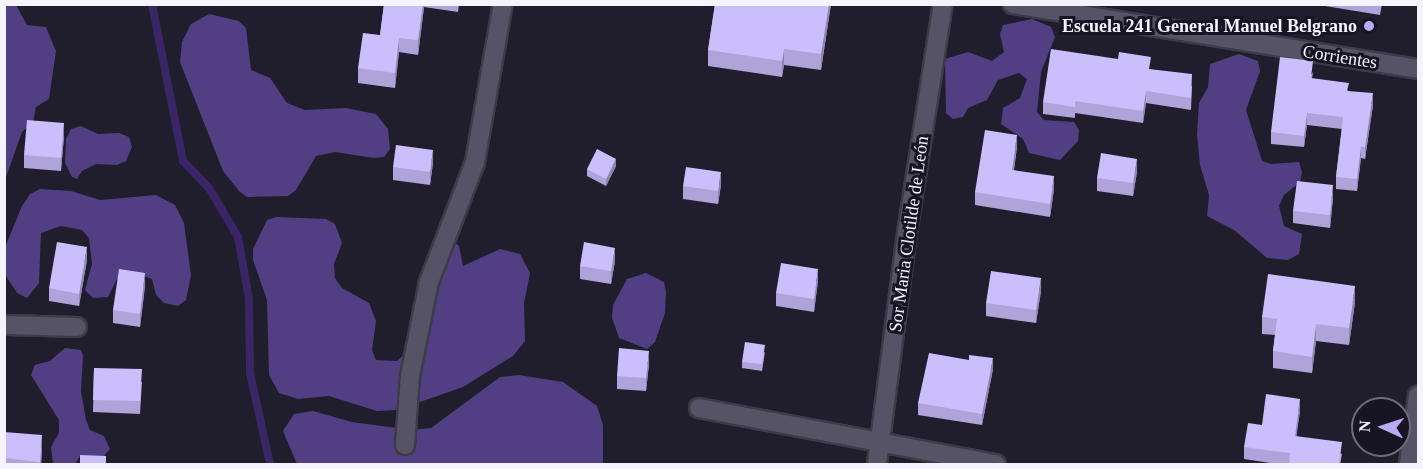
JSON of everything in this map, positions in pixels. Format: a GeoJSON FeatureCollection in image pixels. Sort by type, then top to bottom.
{"type":"FeatureCollection","features":[{"type":"Feature","properties":{"kind":"street"},"geometry":{"type":"LineString","coordinates":[[405,445],[411,376],[429,282],[475,162],[503,4]]}},
{"type":"Feature","properties":{"kind":"street","name":"Sor Maria Clotilde de León"},"geometry":{"type":"LineString","coordinates":[[876,465],[881,443],[907,232],[943,4]]}},
{"type":"Feature","properties":{"kind":"street","name":"Corrientes"},"geometry":{"type":"LineString","coordinates":[[1013,4],[1419,69]]}},
{"type":"Feature","properties":{"kind":"street"},"geometry":{"type":"LineString","coordinates":[[4,325],[77,327]]}},
{"type":"Feature","properties":{"kind":"street"},"geometry":{"type":"LineString","coordinates":[[1409,465],[1419,396]]}},
{"type":"Feature","properties":{"kind":"street"},"geometry":{"type":"LineString","coordinates":[[699,408],[996,465]]}},
{"type":"Feature","properties":{"kind":"shaded area"},"geometry":{"type":"Polygon","coordinates":[[[5,5],[16,5],[27,25],[46,27],[56,51],[49,99],[36,107],[33,122],[22,132],[5,180],[5,5]]]}},
{"type":"Feature","properties":{"kind":"shaded area"},"geometry":{"type":"Polygon","coordinates":[[[209,14],[239,21],[246,28],[251,70],[270,78],[287,103],[305,110],[346,108],[376,114],[388,129],[390,149],[384,157],[374,158],[335,152],[316,156],[296,190],[288,196],[247,197],[239,191],[223,171],[180,62],[182,42],[191,24],[209,14]]]}},
{"type":"Feature","properties":{"kind":"shaded area"},"geometry":{"type":"Polygon","coordinates":[[[1032,19],[1051,27],[1055,37],[1041,72],[1037,112],[1044,120],[1074,122],[1079,130],[1078,141],[1060,160],[1029,153],[1023,139],[1001,124],[1003,108],[1020,98],[1027,79],[1019,73],[998,80],[987,100],[968,108],[963,117],[953,119],[946,113],[945,59],[968,52],[992,61],[1004,52],[1000,34],[1003,25],[1032,19]]]}},
{"type":"Feature","properties":{"kind":"shaded area"},"geometry":{"type":"Polygon","coordinates":[[[1239,54],[1258,61],[1260,71],[1246,110],[1262,161],[1271,164],[1299,162],[1302,172],[1300,182],[1284,195],[1279,206],[1284,226],[1302,234],[1299,254],[1288,260],[1267,258],[1234,230],[1207,216],[1209,195],[1200,165],[1197,134],[1199,103],[1208,87],[1210,64],[1239,54]]]}},
{"type":"Feature","properties":{"kind":"shaded area"},"geometry":{"type":"Polygon","coordinates":[[[81,126],[98,134],[119,133],[129,137],[132,147],[126,161],[117,165],[96,164],[82,171],[77,179],[72,177],[65,163],[66,139],[71,129],[81,126]]]}},
{"type":"Feature","properties":{"kind":"shaded area"},"geometry":{"type":"Polygon","coordinates":[[[40,189],[71,191],[100,200],[156,195],[175,205],[184,223],[191,275],[186,300],[178,306],[164,303],[156,295],[152,279],[129,271],[117,279],[108,297],[93,298],[85,290],[92,264],[89,238],[82,230],[61,226],[41,233],[39,283],[27,298],[17,293],[6,276],[6,245],[22,206],[30,194],[40,189]]]}},
{"type":"Feature","properties":{"kind":"shaded area"},"geometry":{"type":"Polygon","coordinates":[[[276,217],[326,219],[335,224],[342,243],[334,264],[335,278],[342,288],[369,303],[376,321],[372,350],[376,360],[397,361],[412,347],[425,266],[442,241],[452,240],[459,246],[463,266],[500,249],[520,254],[530,273],[524,303],[525,341],[513,356],[463,387],[397,410],[377,411],[329,396],[298,399],[279,393],[269,375],[267,300],[253,260],[253,249],[267,220],[276,217]]]}},
{"type":"Feature","properties":{"kind":"shaded area"},"geometry":{"type":"Polygon","coordinates":[[[646,273],[664,282],[666,292],[665,313],[655,342],[647,349],[619,338],[612,318],[613,305],[627,279],[646,273]]]}},
{"type":"Feature","properties":{"kind":"shaded area"},"geometry":{"type":"Polygon","coordinates":[[[65,348],[81,350],[83,355],[81,391],[86,420],[90,430],[104,436],[110,449],[103,457],[80,456],[75,464],[53,464],[51,447],[59,433],[59,420],[31,375],[35,365],[50,361],[65,348]]]}},
{"type":"Feature","properties":{"kind":"shaded area"},"geometry":{"type":"Polygon","coordinates":[[[519,375],[563,382],[597,406],[603,425],[603,464],[297,464],[283,431],[294,414],[313,411],[352,422],[411,430],[431,428],[500,377],[519,375]]]}},
{"type":"Feature","properties":{"kind":"building"},"geometry":{"type":"Polygon","coordinates":[[[384,4],[423,4],[418,40],[399,38],[395,73],[358,68],[363,33],[380,35],[384,4]]]}},
{"type":"Feature","properties":{"kind":"building"},"geometry":{"type":"Polygon","coordinates":[[[715,4],[829,4],[821,54],[784,49],[782,61],[708,50],[715,4]]]}},
{"type":"Feature","properties":{"kind":"building"},"geometry":{"type":"Polygon","coordinates":[[[1051,49],[1118,59],[1119,52],[1151,57],[1149,69],[1192,74],[1191,98],[1146,91],[1143,111],[1075,101],[1075,107],[1043,102],[1051,49]]]}},
{"type":"Feature","properties":{"kind":"building"},"geometry":{"type":"Polygon","coordinates":[[[1280,57],[1313,61],[1311,78],[1349,83],[1347,91],[1373,93],[1365,147],[1361,146],[1357,179],[1336,177],[1343,117],[1307,113],[1304,136],[1271,132],[1280,57]]]}},
{"type":"Feature","properties":{"kind":"building"},"geometry":{"type":"Polygon","coordinates":[[[27,120],[64,123],[61,158],[24,155],[27,120]]]}},
{"type":"Feature","properties":{"kind":"building"},"geometry":{"type":"Polygon","coordinates":[[[985,130],[1017,135],[1012,170],[1054,176],[1050,204],[975,192],[985,130]]]}},
{"type":"Feature","properties":{"kind":"building"},"geometry":{"type":"Polygon","coordinates":[[[396,145],[433,150],[430,172],[393,167],[396,145]]]}},
{"type":"Feature","properties":{"kind":"building"},"geometry":{"type":"Polygon","coordinates":[[[597,149],[616,159],[606,179],[587,169],[597,149]]]}},
{"type":"Feature","properties":{"kind":"building"},"geometry":{"type":"Polygon","coordinates":[[[1101,153],[1137,159],[1133,183],[1097,178],[1101,153]]]}},
{"type":"Feature","properties":{"kind":"building"},"geometry":{"type":"Polygon","coordinates":[[[686,167],[721,172],[718,191],[683,186],[686,167]]]}},
{"type":"Feature","properties":{"kind":"building"},"geometry":{"type":"Polygon","coordinates":[[[1297,181],[1333,185],[1330,215],[1293,211],[1297,181]]]}},
{"type":"Feature","properties":{"kind":"building"},"geometry":{"type":"Polygon","coordinates":[[[57,242],[87,247],[79,294],[49,288],[57,242]]]}},
{"type":"Feature","properties":{"kind":"building"},"geometry":{"type":"Polygon","coordinates":[[[584,242],[615,248],[611,271],[580,266],[584,242]]]}},
{"type":"Feature","properties":{"kind":"building"},"geometry":{"type":"Polygon","coordinates":[[[781,263],[818,269],[814,299],[776,293],[781,263]]]}},
{"type":"Feature","properties":{"kind":"building"},"geometry":{"type":"Polygon","coordinates":[[[119,269],[145,273],[140,314],[113,310],[119,269]]]}},
{"type":"Feature","properties":{"kind":"building"},"geometry":{"type":"Polygon","coordinates":[[[991,271],[1041,278],[1036,310],[986,303],[991,271]]]}},
{"type":"Feature","properties":{"kind":"building"},"geometry":{"type":"Polygon","coordinates":[[[1268,274],[1355,286],[1349,328],[1316,324],[1312,357],[1273,351],[1277,319],[1262,317],[1268,274]]]}},
{"type":"Feature","properties":{"kind":"building"},"geometry":{"type":"Polygon","coordinates":[[[745,342],[765,345],[762,364],[742,362],[745,342]]]}},
{"type":"Feature","properties":{"kind":"building"},"geometry":{"type":"Polygon","coordinates":[[[619,348],[649,351],[646,378],[617,376],[619,348]]]}},
{"type":"Feature","properties":{"kind":"building"},"geometry":{"type":"Polygon","coordinates":[[[929,353],[969,360],[969,355],[993,358],[982,414],[918,403],[929,353]]]}},
{"type":"Feature","properties":{"kind":"building"},"geometry":{"type":"Polygon","coordinates":[[[94,368],[142,369],[140,401],[93,400],[94,368]]]}},
{"type":"Feature","properties":{"kind":"building"},"geometry":{"type":"Polygon","coordinates":[[[1266,394],[1300,399],[1295,436],[1342,442],[1339,465],[1289,465],[1290,453],[1244,447],[1248,423],[1262,425],[1266,394]]]}},
{"type":"Feature","properties":{"kind":"building"},"geometry":{"type":"Polygon","coordinates":[[[4,432],[42,435],[40,462],[4,458],[4,432]]]}},
{"type":"Feature","properties":{"kind":"building"},"geometry":{"type":"Polygon","coordinates":[[[80,455],[106,456],[106,465],[80,465],[80,455]]]}},
{"type":"Feature","properties":{"kind":"waterway"},"geometry":{"type":"LineString","coordinates":[[152,4],[183,161],[209,188],[238,237],[249,299],[250,373],[270,464]]}},
{"type":"Feature","properties":{"kind":"place","name":"Escuela 241 General Manuel Belgrano"},"geometry":{"type":"Point","coordinates":[1369,26]}}]}
